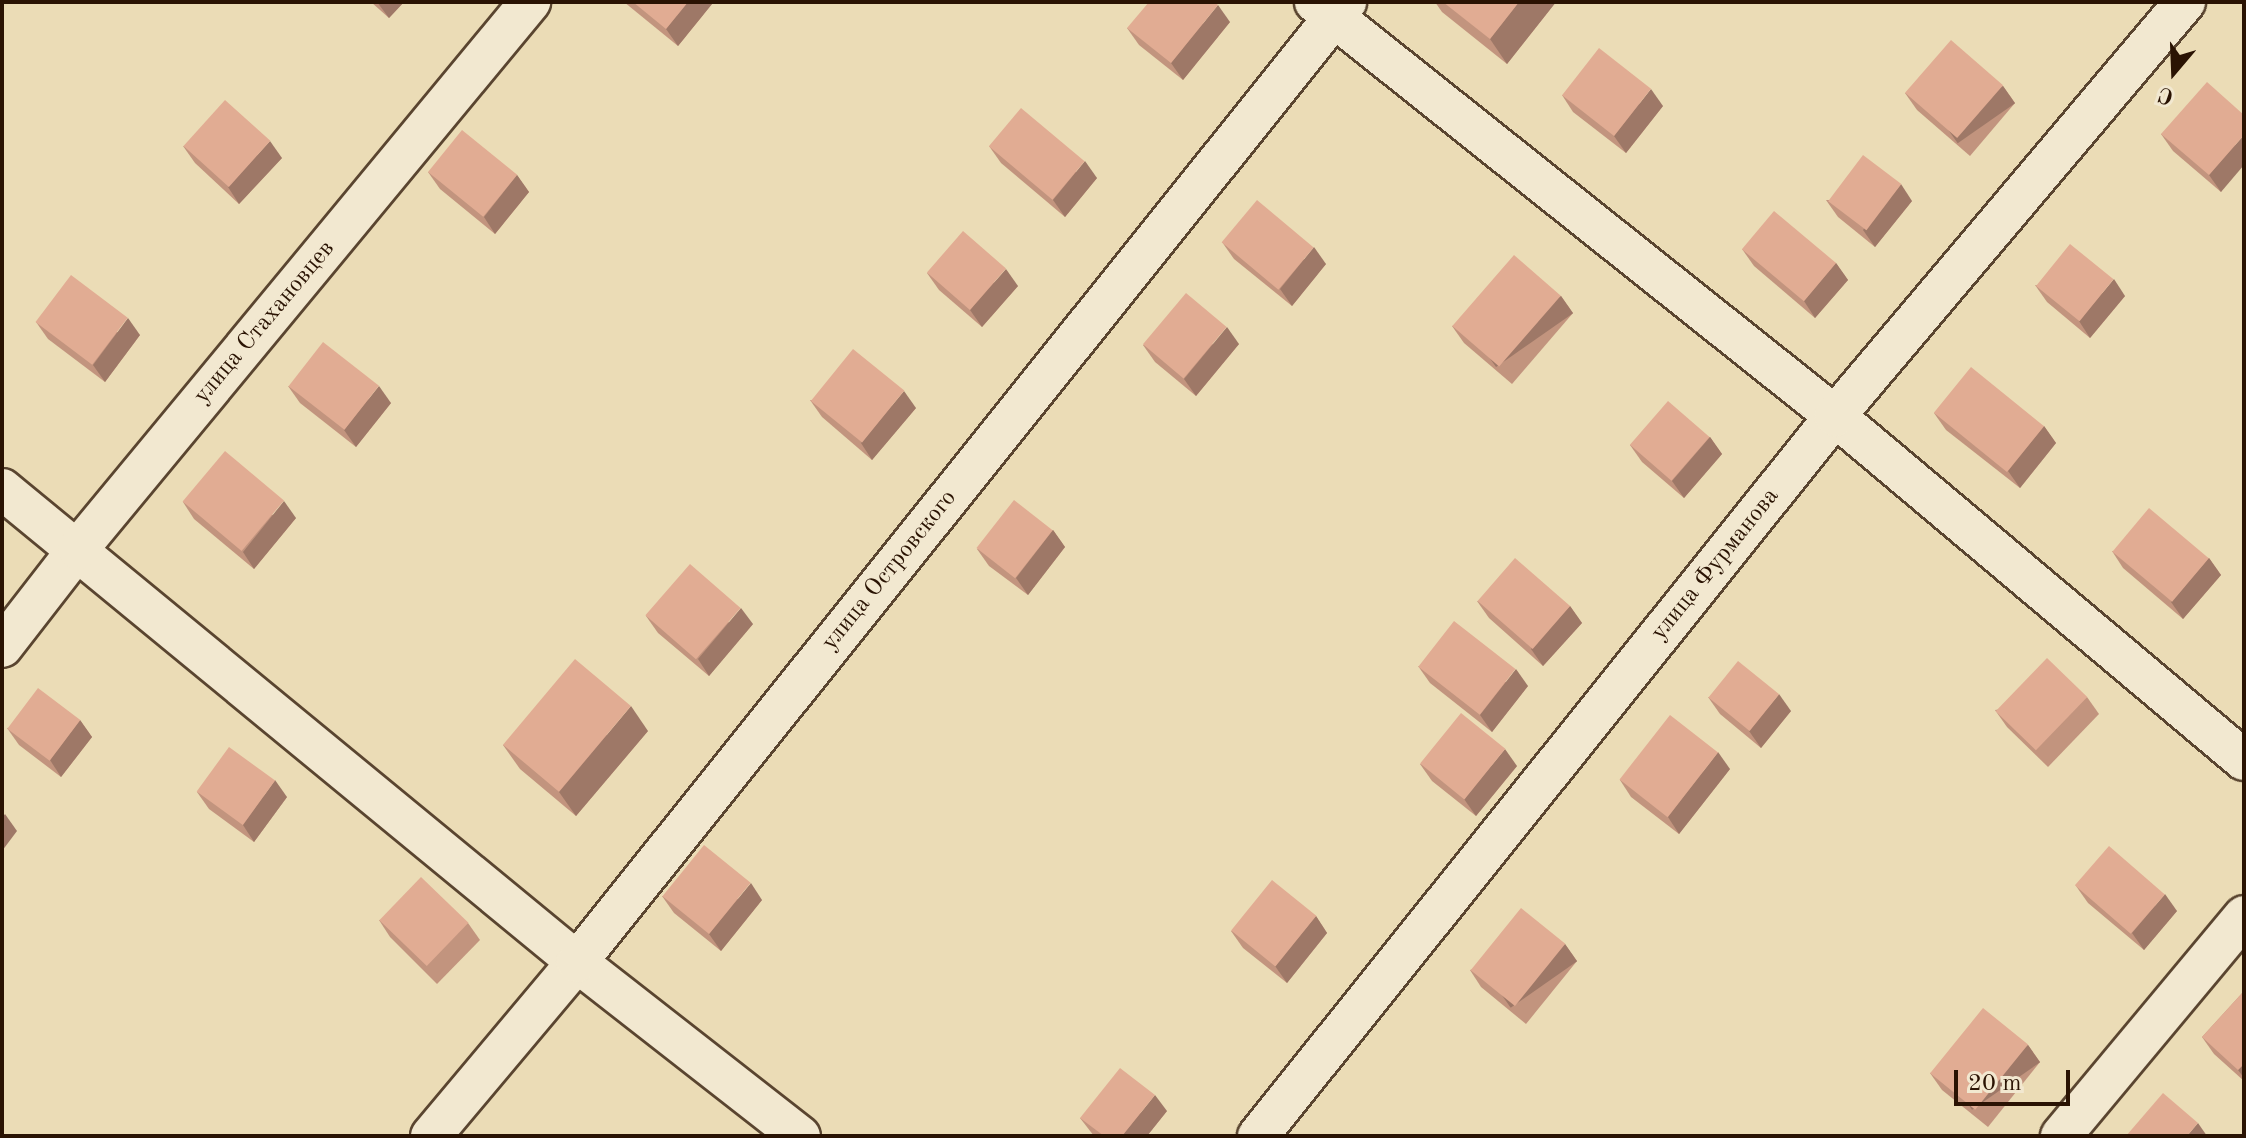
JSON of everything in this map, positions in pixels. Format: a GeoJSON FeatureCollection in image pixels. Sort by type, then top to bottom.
{"type":"FeatureCollection","features":[{"type":"Feature","properties":{"kind":"street","name":"улица Стахановцев"},"geometry":{"type":"LineString","coordinates":[[2,647],[78,549],[530,2]]}},
{"type":"Feature","properties":{"kind":"street","name":"улица Фурманова"},"geometry":{"type":"LineString","coordinates":[[1258,1136],[1835,416],[2185,2]]}},
{"type":"Feature","properties":{"kind":"street"},"geometry":{"type":"LineString","coordinates":[[1332,7],[1835,416],[2244,760]]}},
{"type":"Feature","properties":{"kind":"street","name":"улица Островского"},"geometry":{"type":"LineString","coordinates":[[431,1136],[577,962],[1332,7]]}},
{"type":"Feature","properties":{"kind":"street"},"geometry":{"type":"LineString","coordinates":[[2,489],[577,962],[800,1136]]}},
{"type":"Feature","properties":{"kind":"street"},"geometry":{"type":"LineString","coordinates":[[2061,1136],[2244,916]]}},
{"type":"Feature","properties":{"kind":"building"},"geometry":{"type":"Polygon","coordinates":[[[633,2],[688,2],[666,29],[633,2]]]}},
{"type":"Feature","properties":{"kind":"building"},"geometry":{"type":"Polygon","coordinates":[[[1149,2],[1214,2],[1218,5],[1171,63],[1127,28],[1149,2]]]}},
{"type":"Feature","properties":{"kind":"building"},"geometry":{"type":"Polygon","coordinates":[[[1443,2],[1519,2],[1490,39],[1443,2]]]}},
{"type":"Feature","properties":{"kind":"building"},"geometry":{"type":"Polygon","coordinates":[[[1951,40],[2003,85],[1957,138],[1905,93],[1951,40]]]}},
{"type":"Feature","properties":{"kind":"building"},"geometry":{"type":"Polygon","coordinates":[[[1599,48],[1651,89],[1614,136],[1562,95],[1599,48]]]}},
{"type":"Feature","properties":{"kind":"building"},"geometry":{"type":"Polygon","coordinates":[[[2207,82],[2244,115],[2244,135],[2209,175],[2161,134],[2207,82]]]}},
{"type":"Feature","properties":{"kind":"building"},"geometry":{"type":"Polygon","coordinates":[[[225,100],[270,141],[229,187],[184,146],[225,100]]]}},
{"type":"Feature","properties":{"kind":"building"},"geometry":{"type":"Polygon","coordinates":[[[1021,108],[1085,161],[1052,200],[989,146],[1021,108]]]}},
{"type":"Feature","properties":{"kind":"building"},"geometry":{"type":"Polygon","coordinates":[[[462,130],[517,175],[483,217],[428,172],[462,130]]]}},
{"type":"Feature","properties":{"kind":"building"},"geometry":{"type":"Polygon","coordinates":[[[1863,155],[1901,184],[1866,230],[1828,201],[1863,155]]]}},
{"type":"Feature","properties":{"kind":"building"},"geometry":{"type":"Polygon","coordinates":[[[1257,200],[1314,248],[1278,290],[1222,242],[1257,200]]]}},
{"type":"Feature","properties":{"kind":"building"},"geometry":{"type":"Polygon","coordinates":[[[1774,211],[1836,263],[1804,301],[1742,249],[1774,211]]]}},
{"type":"Feature","properties":{"kind":"building"},"geometry":{"type":"Polygon","coordinates":[[[963,231],[1006,268],[970,310],[927,273],[963,231]]]}},
{"type":"Feature","properties":{"kind":"building"},"geometry":{"type":"Polygon","coordinates":[[[2070,244],[2114,279],[2080,321],[2036,286],[2070,244]]]}},
{"type":"Feature","properties":{"kind":"building"},"geometry":{"type":"Polygon","coordinates":[[[1514,255],[1561,296],[1499,367],[1452,326],[1514,255]]]}},
{"type":"Feature","properties":{"kind":"building"},"geometry":{"type":"Polygon","coordinates":[[[71,275],[128,318],[92,365],[35,322],[71,275]]]}},
{"type":"Feature","properties":{"kind":"building"},"geometry":{"type":"Polygon","coordinates":[[[1186,293],[1227,327],[1184,378],[1143,344],[1186,293]]]}},
{"type":"Feature","properties":{"kind":"building"},"geometry":{"type":"Polygon","coordinates":[[[323,342],[379,386],[344,430],[289,386],[323,342]]]}},
{"type":"Feature","properties":{"kind":"building"},"geometry":{"type":"Polygon","coordinates":[[[853,349],[904,391],[862,443],[811,401],[853,349]]]}},
{"type":"Feature","properties":{"kind":"building"},"geometry":{"type":"Polygon","coordinates":[[[1971,367],[2044,426],[2007,472],[1934,413],[1971,367]]]}},
{"type":"Feature","properties":{"kind":"building"},"geometry":{"type":"Polygon","coordinates":[[[1668,401],[1710,437],[1671,481],[1630,445],[1668,401]]]}},
{"type":"Feature","properties":{"kind":"building"},"geometry":{"type":"Polygon","coordinates":[[[225,451],[284,500],[242,551],[183,502],[225,451]]]}},
{"type":"Feature","properties":{"kind":"building"},"geometry":{"type":"Polygon","coordinates":[[[1014,500],[1053,530],[1015,578],[976,548],[1014,500]]]}},
{"type":"Feature","properties":{"kind":"building"},"geometry":{"type":"Polygon","coordinates":[[[2149,508],[2209,558],[2172,602],[2112,552],[2149,508]]]}},
{"type":"Feature","properties":{"kind":"building"},"geometry":{"type":"Polygon","coordinates":[[[1515,558],[1570,606],[1533,649],[1478,601],[1515,558]]]}},
{"type":"Feature","properties":{"kind":"building"},"geometry":{"type":"Polygon","coordinates":[[[690,564],[741,608],[696,659],[645,615],[690,564]]]}},
{"type":"Feature","properties":{"kind":"building"},"geometry":{"type":"Polygon","coordinates":[[[1454,621],[1515,669],[1480,715],[1418,667],[1454,621]]]}},
{"type":"Feature","properties":{"kind":"building"},"geometry":{"type":"Polygon","coordinates":[[[2047,658],[2087,697],[2036,750],[1996,711],[2047,658]]]}},
{"type":"Feature","properties":{"kind":"building"},"geometry":{"type":"Polygon","coordinates":[[[575,659],[631,706],[559,792],[503,745],[575,659]]]}},
{"type":"Feature","properties":{"kind":"building"},"geometry":{"type":"Polygon","coordinates":[[[1738,661],[1779,694],[1750,731],[1708,698],[1738,661]]]}},
{"type":"Feature","properties":{"kind":"building"},"geometry":{"type":"Polygon","coordinates":[[[38,688],[80,720],[50,761],[7,729],[38,688]]]}},
{"type":"Feature","properties":{"kind":"building"},"geometry":{"type":"Polygon","coordinates":[[[1461,713],[1505,749],[1464,799],[1420,764],[1461,713]]]}},
{"type":"Feature","properties":{"kind":"building"},"geometry":{"type":"Polygon","coordinates":[[[1670,715],[1718,753],[1668,817],[1620,780],[1670,715]]]}},
{"type":"Feature","properties":{"kind":"building"},"geometry":{"type":"Polygon","coordinates":[[[229,747],[275,781],[243,825],[197,791],[229,747]]]}},
{"type":"Feature","properties":{"kind":"building"},"geometry":{"type":"Polygon","coordinates":[[[704,845],[751,883],[709,934],[662,896],[704,845]]]}},
{"type":"Feature","properties":{"kind":"building"},"geometry":{"type":"Polygon","coordinates":[[[2109,846],[2165,895],[2131,934],[2075,885],[2109,846]]]}},
{"type":"Feature","properties":{"kind":"building"},"geometry":{"type":"Polygon","coordinates":[[[421,877],[468,923],[427,966],[379,920],[421,877]]]}},
{"type":"Feature","properties":{"kind":"building"},"geometry":{"type":"Polygon","coordinates":[[[1272,880],[1316,916],[1275,966],[1231,931],[1272,880]]]}},
{"type":"Feature","properties":{"kind":"building"},"geometry":{"type":"Polygon","coordinates":[[[1521,908],[1565,944],[1515,1006],[1471,970],[1521,908]]]}},
{"type":"Feature","properties":{"kind":"building"},"geometry":{"type":"Polygon","coordinates":[[[2244,991],[2244,1064],[2238,1070],[2202,1037],[2244,991]]]}},
{"type":"Feature","properties":{"kind":"building"},"geometry":{"type":"Polygon","coordinates":[[[1983,1008],[2028,1045],[1975,1110],[1930,1073],[1983,1008]]]}},
{"type":"Feature","properties":{"kind":"building"},"geometry":{"type":"Polygon","coordinates":[[[1120,1068],[1155,1095],[1122,1136],[1104,1136],[1080,1118],[1120,1068]]]}},
{"type":"Feature","properties":{"kind":"building"},"geometry":{"type":"Polygon","coordinates":[[[2163,1093],[2198,1123],[2187,1136],[2126,1136],[2163,1093]]]}}]}
